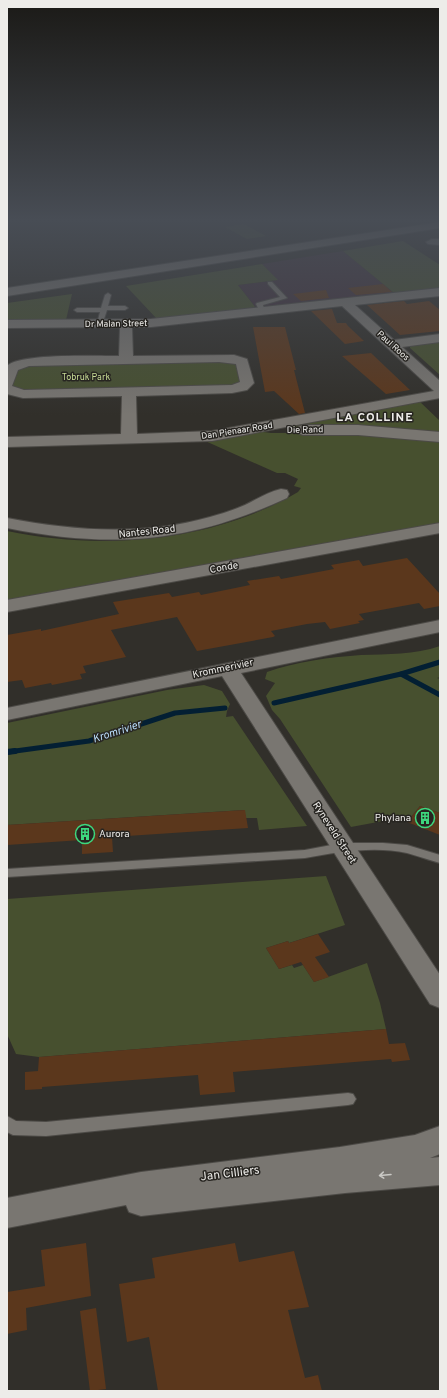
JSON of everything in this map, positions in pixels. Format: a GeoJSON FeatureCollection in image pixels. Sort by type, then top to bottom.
{"type":"FeatureCollection","features":[{"type":"Feature","properties":{"kind":"main road"},"geometry":{"type":"LineString","coordinates":[[7,292],[58,284]]}},
{"type":"Feature","properties":{"kind":"main road","name":"Jan Cilliers"},"geometry":{"type":"LineString","coordinates":[[14,1212],[141,1187],[340,1161],[415,1149],[440,1140]]}},
{"type":"Feature","properties":{"kind":"main road","name":"Jan Cilliers"},"geometry":{"type":"LineString","coordinates":[[14,1212],[144,1201],[346,1179],[440,1171]]}},
{"type":"Feature","properties":{"kind":"street","name":"Dr Malan Street"},"geometry":{"type":"LineString","coordinates":[[7,324],[126,325],[262,312],[440,292]]}},
{"type":"Feature","properties":{"kind":"street","name":"Paul Roos"},"geometry":{"type":"LineString","coordinates":[[346,302],[440,389]]}},
{"type":"Feature","properties":{"kind":"street"},"geometry":{"type":"LineString","coordinates":[[126,325],[126,360]]}},
{"type":"Feature","properties":{"kind":"street"},"geometry":{"type":"LineString","coordinates":[[392,344],[440,338]]}},
{"type":"Feature","properties":{"kind":"street"},"geometry":{"type":"LineString","coordinates":[[7,383],[10,369],[22,363],[219,358],[239,360],[243,365],[247,383],[242,387],[232,389],[129,392],[23,394],[7,389]]}},
{"type":"Feature","properties":{"kind":"street"},"geometry":{"type":"LineString","coordinates":[[129,392],[129,439]]}},
{"type":"Feature","properties":{"kind":"street","name":"Dan Pienaar Road"},"geometry":{"type":"LineString","coordinates":[[7,442],[212,436],[440,394]]}},
{"type":"Feature","properties":{"kind":"street","name":"Die Rand"},"geometry":{"type":"LineString","coordinates":[[265,427],[270,430],[358,430],[440,437]]}},
{"type":"Feature","properties":{"kind":"street","name":"Nantes Road"},"geometry":{"type":"LineString","coordinates":[[7,524],[74,535],[115,536],[152,533],[197,526],[224,519],[264,503],[281,494]]}},
{"type":"Feature","properties":{"kind":"street","name":"Conde"},"geometry":{"type":"LineString","coordinates":[[7,606],[440,528]]}},
{"type":"Feature","properties":{"kind":"street","name":"Krommerivier"},"geometry":{"type":"LineString","coordinates":[[7,714],[440,626]]}},
{"type":"Feature","properties":{"kind":"street","name":"Ryneveld Street"},"geometry":{"type":"LineString","coordinates":[[228,669],[342,847],[411,949],[440,997]]}},
{"type":"Feature","properties":{"kind":"lane"},"geometry":{"type":"LineString","coordinates":[[262,312],[258,306],[262,302],[284,298],[271,284]]}},
{"type":"Feature","properties":{"kind":"lane"},"geometry":{"type":"LineString","coordinates":[[100,324],[108,295]]}},
{"type":"Feature","properties":{"kind":"lane"},"geometry":{"type":"LineString","coordinates":[[77,310],[125,308]]}},
{"type":"Feature","properties":{"kind":"lane"},"geometry":{"type":"LineString","coordinates":[[7,873],[305,854],[342,847],[407,849],[440,859]]}},
{"type":"Feature","properties":{"kind":"lane"},"geometry":{"type":"LineString","coordinates":[[7,1123],[13,1128],[46,1129],[348,1099]]}},
{"type":"Feature","properties":{"kind":"shaded area"},"geometry":{"type":"Polygon","coordinates":[[[383,284],[394,293],[256,308],[238,285],[383,284]]]}},
{"type":"Feature","properties":{"kind":"green space"},"geometry":{"type":"Polygon","coordinates":[[[137,284],[244,284],[238,285],[256,308],[157,319],[126,286],[137,284]]]}},
{"type":"Feature","properties":{"kind":"green space"},"geometry":{"type":"Polygon","coordinates":[[[383,284],[440,284],[440,288],[394,293],[383,284]]]}},
{"type":"Feature","properties":{"kind":"green space"},"geometry":{"type":"Polygon","coordinates":[[[72,294],[66,320],[7,320],[7,303],[72,294]]]}},
{"type":"Feature","properties":{"kind":"green space"},"geometry":{"type":"Polygon","coordinates":[[[440,342],[440,375],[410,348],[410,346],[440,342]]]}},
{"type":"Feature","properties":{"kind":"green space","name":"Tobruk Park"},"geometry":{"type":"Polygon","coordinates":[[[223,359],[238,364],[241,381],[232,387],[24,392],[12,387],[15,371],[25,365],[223,359]]]}},
{"type":"Feature","properties":{"kind":"green space"},"geometry":{"type":"Polygon","coordinates":[[[418,400],[440,421],[440,436],[369,428],[282,428],[418,400]]]}},
{"type":"Feature","properties":{"kind":"green space"},"geometry":{"type":"Polygon","coordinates":[[[256,431],[271,433],[328,433],[440,440],[440,525],[7,603],[7,531],[43,537],[81,540],[118,541],[156,538],[194,532],[230,522],[265,509],[298,492],[301,488],[294,486],[298,479],[285,473],[277,473],[203,440],[256,431]]]}},
{"type":"Feature","properties":{"kind":"green space"},"geometry":{"type":"Polygon","coordinates":[[[440,646],[440,677],[437,678],[440,679],[440,813],[420,806],[407,822],[394,819],[351,827],[280,719],[272,710],[266,696],[275,683],[265,679],[267,672],[289,665],[326,659],[361,655],[411,653],[440,646]]]}},
{"type":"Feature","properties":{"kind":"green space"},"geometry":{"type":"Polygon","coordinates":[[[204,685],[222,691],[230,704],[226,717],[233,716],[307,826],[259,830],[257,818],[246,818],[244,810],[7,825],[7,723],[167,690],[204,685]]]}},
{"type":"Feature","properties":{"kind":"green space"},"geometry":{"type":"Polygon","coordinates":[[[326,876],[345,925],[289,943],[288,941],[266,948],[279,969],[292,965],[294,968],[303,965],[314,982],[367,963],[380,1003],[386,1029],[39,1057],[16,1054],[7,1034],[7,899],[326,876]]]}},
{"type":"Feature","properties":{"kind":"building"},"geometry":{"type":"Polygon","coordinates":[[[383,284],[392,292],[356,295],[348,288],[383,284]]]}},
{"type":"Feature","properties":{"kind":"building"},"geometry":{"type":"Polygon","coordinates":[[[326,290],[329,298],[301,301],[293,294],[326,290]]]}},
{"type":"Feature","properties":{"kind":"building"},"geometry":{"type":"Polygon","coordinates":[[[404,301],[407,304],[429,301],[440,310],[440,331],[400,335],[367,305],[404,301]]]}},
{"type":"Feature","properties":{"kind":"building"},"geometry":{"type":"Polygon","coordinates":[[[332,309],[337,323],[346,323],[364,341],[345,344],[311,311],[332,309]]]}},
{"type":"Feature","properties":{"kind":"building"},"geometry":{"type":"Polygon","coordinates":[[[253,327],[285,327],[305,413],[299,414],[274,391],[265,392],[253,327]]]}},
{"type":"Feature","properties":{"kind":"building"},"geometry":{"type":"Polygon","coordinates":[[[371,353],[410,390],[386,394],[342,356],[371,353]]]}},
{"type":"Feature","properties":{"kind":"building"},"geometry":{"type":"Polygon","coordinates":[[[407,558],[440,594],[440,606],[424,609],[419,603],[359,614],[364,620],[358,621],[360,623],[330,629],[325,622],[307,624],[271,631],[275,636],[273,637],[197,651],[177,617],[111,630],[126,657],[83,666],[86,673],[80,674],[82,679],[52,685],[51,683],[25,688],[22,680],[7,682],[7,635],[41,629],[41,631],[119,614],[113,602],[169,593],[172,597],[199,592],[201,595],[250,585],[247,581],[279,576],[281,579],[334,569],[331,565],[359,560],[363,566],[407,558]]]}},
{"type":"Feature","properties":{"kind":"building","name":"Phylana"},"geometry":{"type":"Polygon","coordinates":[[[420,806],[440,813],[440,835],[407,822],[420,806]]]}},
{"type":"Feature","properties":{"kind":"building","name":"Aurora"},"geometry":{"type":"Polygon","coordinates":[[[245,810],[248,828],[112,837],[113,852],[82,854],[82,840],[7,845],[7,825],[245,810]]]}},
{"type":"Feature","properties":{"kind":"building"},"geometry":{"type":"Polygon","coordinates":[[[318,934],[330,952],[315,957],[329,977],[314,982],[301,962],[279,969],[266,948],[288,941],[289,943],[318,934]]]}},
{"type":"Feature","properties":{"kind":"building"},"geometry":{"type":"Polygon","coordinates":[[[386,1029],[389,1044],[405,1043],[410,1060],[392,1062],[391,1059],[233,1072],[235,1092],[200,1095],[198,1075],[42,1087],[42,1089],[25,1090],[25,1072],[38,1071],[39,1057],[386,1029]]]}},
{"type":"Feature","properties":{"kind":"building"},"geometry":{"type":"Polygon","coordinates":[[[86,1243],[91,1296],[26,1308],[27,1330],[7,1334],[7,1292],[45,1286],[41,1250],[86,1243]]]}},
{"type":"Feature","properties":{"kind":"building"},"geometry":{"type":"Polygon","coordinates":[[[235,1243],[239,1262],[294,1251],[309,1307],[288,1310],[305,1378],[318,1375],[322,1391],[158,1391],[149,1337],[127,1342],[119,1284],[155,1278],[152,1258],[235,1243]]]}},
{"type":"Feature","properties":{"kind":"building"},"geometry":{"type":"Polygon","coordinates":[[[96,1308],[106,1389],[90,1391],[80,1311],[96,1308]]]}},
{"type":"Feature","properties":{"kind":"waterway","name":"Kromrivier"},"geometry":{"type":"LineString","coordinates":[[401,674],[440,662]]}},
{"type":"Feature","properties":{"kind":"waterway","name":"Kromrivier"},"geometry":{"type":"LineString","coordinates":[[274,703],[401,674]]}},
{"type":"Feature","properties":{"kind":"waterway"},"geometry":{"type":"LineString","coordinates":[[401,674],[440,695]]}},
{"type":"Feature","properties":{"kind":"waterway","name":"Kromrivier"},"geometry":{"type":"LineString","coordinates":[[8,752],[89,741],[175,713],[225,708]]}},
{"type":"Feature","properties":{"kind":"waterway","name":"Kromrivier"},"geometry":{"type":"LineString","coordinates":[[7,752],[15,751]]}},
{"type":"Feature","properties":{"kind":"place","name":"Phylana"},"geometry":{"type":"Point","coordinates":[425,818]}},
{"type":"Feature","properties":{"kind":"place","name":"Aurora"},"geometry":{"type":"Point","coordinates":[85,834]}},
{"type":"Feature","properties":{"kind":"district","name":"LA COLLINE"},"geometry":{"type":"Point","coordinates":[375,418]}}]}
